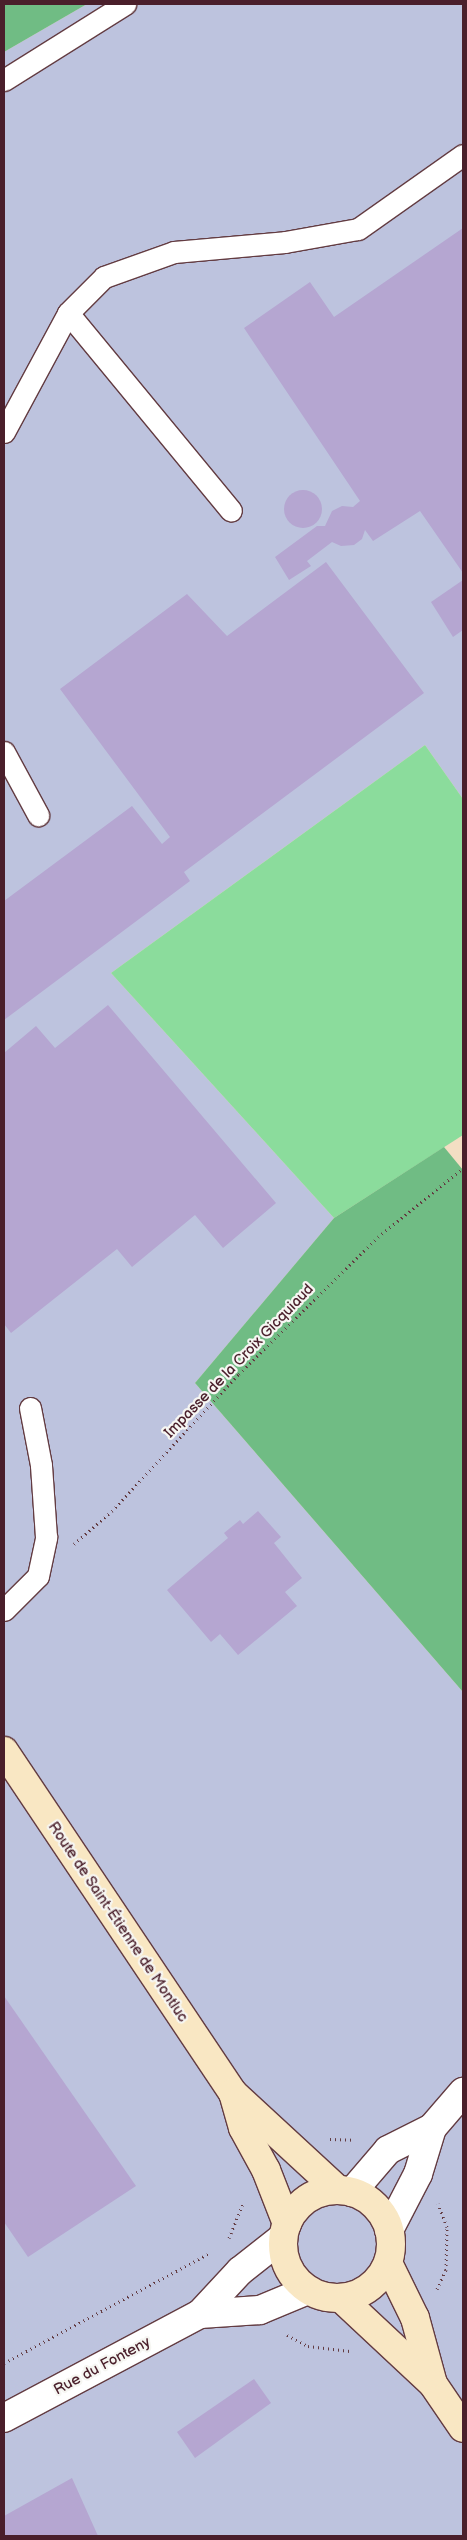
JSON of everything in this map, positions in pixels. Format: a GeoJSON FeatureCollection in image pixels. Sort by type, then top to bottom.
{"type":"FeatureCollection","features":[{"type":"Feature","properties":{"kind":"main road","name":"Route de Saint-Étienne de Montluc"},"geometry":{"type":"LineString","coordinates":[[4,1752],[233,2094],[292,2150],[345,2191],[368,2200],[381,2213],[389,2230]]}},
{"type":"Feature","properties":{"kind":"main road","name":"Route de Saint-Étienne de Montluc"},"geometry":{"type":"LineString","coordinates":[[233,2094],[243,2128],[266,2170],[285,2230],[288,2267],[308,2290]]}},
{"type":"Feature","properties":{"kind":"main road"},"geometry":{"type":"LineString","coordinates":[[285,2230],[295,2210],[307,2199],[345,2191]]}},
{"type":"Feature","properties":{"kind":"main road"},"geometry":{"type":"LineString","coordinates":[[389,2230],[388,2263],[415,2318],[433,2384]]}},
{"type":"Feature","properties":{"kind":"main road"},"geometry":{"type":"LineString","coordinates":[[308,2290],[324,2297],[341,2298],[370,2288],[388,2263]]}},
{"type":"Feature","properties":{"kind":"main road"},"geometry":{"type":"LineString","coordinates":[[341,2298],[433,2384],[463,2428]]}},
{"type":"Feature","properties":{"kind":"street"},"geometry":{"type":"LineString","coordinates":[[345,2191],[388,2150],[432,2128],[463,2092]]}},
{"type":"Feature","properties":{"kind":"street"},"geometry":{"type":"LineString","coordinates":[[389,2230],[418,2174],[432,2128]]}},
{"type":"Feature","properties":{"kind":"street","name":"Rue du Fonteny"},"geometry":{"type":"LineString","coordinates":[[4,2418],[200,2314],[240,2271],[285,2230]]}},
{"type":"Feature","properties":{"kind":"street","name":"Rue du Fonteny"},"geometry":{"type":"LineString","coordinates":[[200,2314],[260,2310],[308,2290]]}},
{"type":"Feature","properties":{"kind":"lane"},"geometry":{"type":"LineString","coordinates":[[4,80],[125,4]]}},
{"type":"Feature","properties":{"kind":"lane"},"geometry":{"type":"LineString","coordinates":[[4,432],[68,313],[104,277],[174,252],[285,242],[358,229],[463,155]]}},
{"type":"Feature","properties":{"kind":"lane"},"geometry":{"type":"LineString","coordinates":[[68,313],[232,511]]}},
{"type":"Feature","properties":{"kind":"lane"},"geometry":{"type":"LineString","coordinates":[[4,752],[38,815]]}},
{"type":"Feature","properties":{"kind":"lane"},"geometry":{"type":"LineString","coordinates":[[4,1610],[38,1576],[46,1537],[41,1466],[30,1408]]}},
{"type":"Feature","properties":{"kind":"path","name":"Impasse de la Croix Gicquiaud"},"geometry":{"type":"LineString","coordinates":[[38,1576],[112,1511],[239,1374],[378,1237],[463,1168]]}},
{"type":"Feature","properties":{"kind":"path"},"geometry":{"type":"LineString","coordinates":[[292,2150],[334,2138],[367,2141],[388,2150]]}},
{"type":"Feature","properties":{"kind":"path"},"geometry":{"type":"LineString","coordinates":[[4,2363],[226,2244],[249,2191],[266,2170]]}},
{"type":"Feature","properties":{"kind":"path"},"geometry":{"type":"LineString","coordinates":[[415,2318],[427,2310],[446,2270],[447,2227],[431,2187],[418,2174]]}},
{"type":"Feature","properties":{"kind":"path"},"geometry":{"type":"LineString","coordinates":[[226,2244],[240,2271]]}},
{"type":"Feature","properties":{"kind":"path"},"geometry":{"type":"LineString","coordinates":[[260,2310],[270,2324],[308,2346],[352,2352],[384,2339]]}},
{"type":"Feature","properties":{"kind":"shaded area"},"geometry":{"type":"Polygon","coordinates":[[[87,4],[463,4],[463,799],[425,745],[111,973],[334,1218],[195,1383],[463,1692],[463,2536],[4,2536],[4,52],[87,4]]]}},
{"type":"Feature","properties":{"kind":"green space"},"geometry":{"type":"Polygon","coordinates":[[[4,4],[87,4],[4,52],[4,4]]]}},
{"type":"Feature","properties":{"kind":"green space"},"geometry":{"type":"Polygon","coordinates":[[[425,745],[463,799],[463,1135],[334,1218],[111,973],[425,745]]]}},
{"type":"Feature","properties":{"kind":"green space"},"geometry":{"type":"Polygon","coordinates":[[[444,1147],[463,1170],[463,1692],[195,1383],[334,1218],[444,1147]]]}},
{"type":"Feature","properties":{"kind":"building"},"geometry":{"type":"Polygon","coordinates":[[[463,228],[463,573],[420,511],[373,541],[365,530],[362,539],[354,545],[341,546],[332,542],[307,561],[311,566],[289,580],[275,557],[317,526],[325,526],[332,511],[342,506],[353,507],[360,501],[244,328],[310,282],[334,317],[463,228]]]}},
{"type":"Feature","properties":{"kind":"building"},"geometry":{"type":"Polygon","coordinates":[[[303,490],[316,496],[322,509],[316,522],[303,528],[290,522],[284,509],[290,496],[303,490]]]}},
{"type":"Feature","properties":{"kind":"building"},"geometry":{"type":"Polygon","coordinates":[[[326,562],[424,693],[184,872],[190,881],[4,1020],[4,901],[132,806],[162,844],[170,837],[60,689],[187,594],[227,636],[326,562]]]}},
{"type":"Feature","properties":{"kind":"building"},"geometry":{"type":"Polygon","coordinates":[[[463,580],[463,630],[453,637],[431,602],[463,580]]]}},
{"type":"Feature","properties":{"kind":"building"},"geometry":{"type":"Polygon","coordinates":[[[108,1005],[276,1203],[223,1248],[195,1215],[132,1267],[117,1249],[11,1333],[4,1324],[4,1053],[36,1026],[55,1048],[108,1005]]]}},
{"type":"Feature","properties":{"kind":"building"},"geometry":{"type":"Polygon","coordinates":[[[258,1511],[281,1537],[274,1543],[302,1578],[285,1592],[297,1606],[238,1655],[220,1634],[211,1642],[167,1590],[228,1538],[224,1533],[240,1520],[243,1524],[258,1511]]]}},
{"type":"Feature","properties":{"kind":"building"},"geometry":{"type":"Polygon","coordinates":[[[4,1996],[136,2186],[28,2257],[4,2222],[4,1996]]]}},
{"type":"Feature","properties":{"kind":"building"},"geometry":{"type":"Polygon","coordinates":[[[254,2379],[271,2403],[195,2458],[177,2432],[254,2379]]]}},
{"type":"Feature","properties":{"kind":"building"},"geometry":{"type":"Polygon","coordinates":[[[72,2478],[98,2536],[4,2536],[4,2516],[72,2478]]]}}]}
